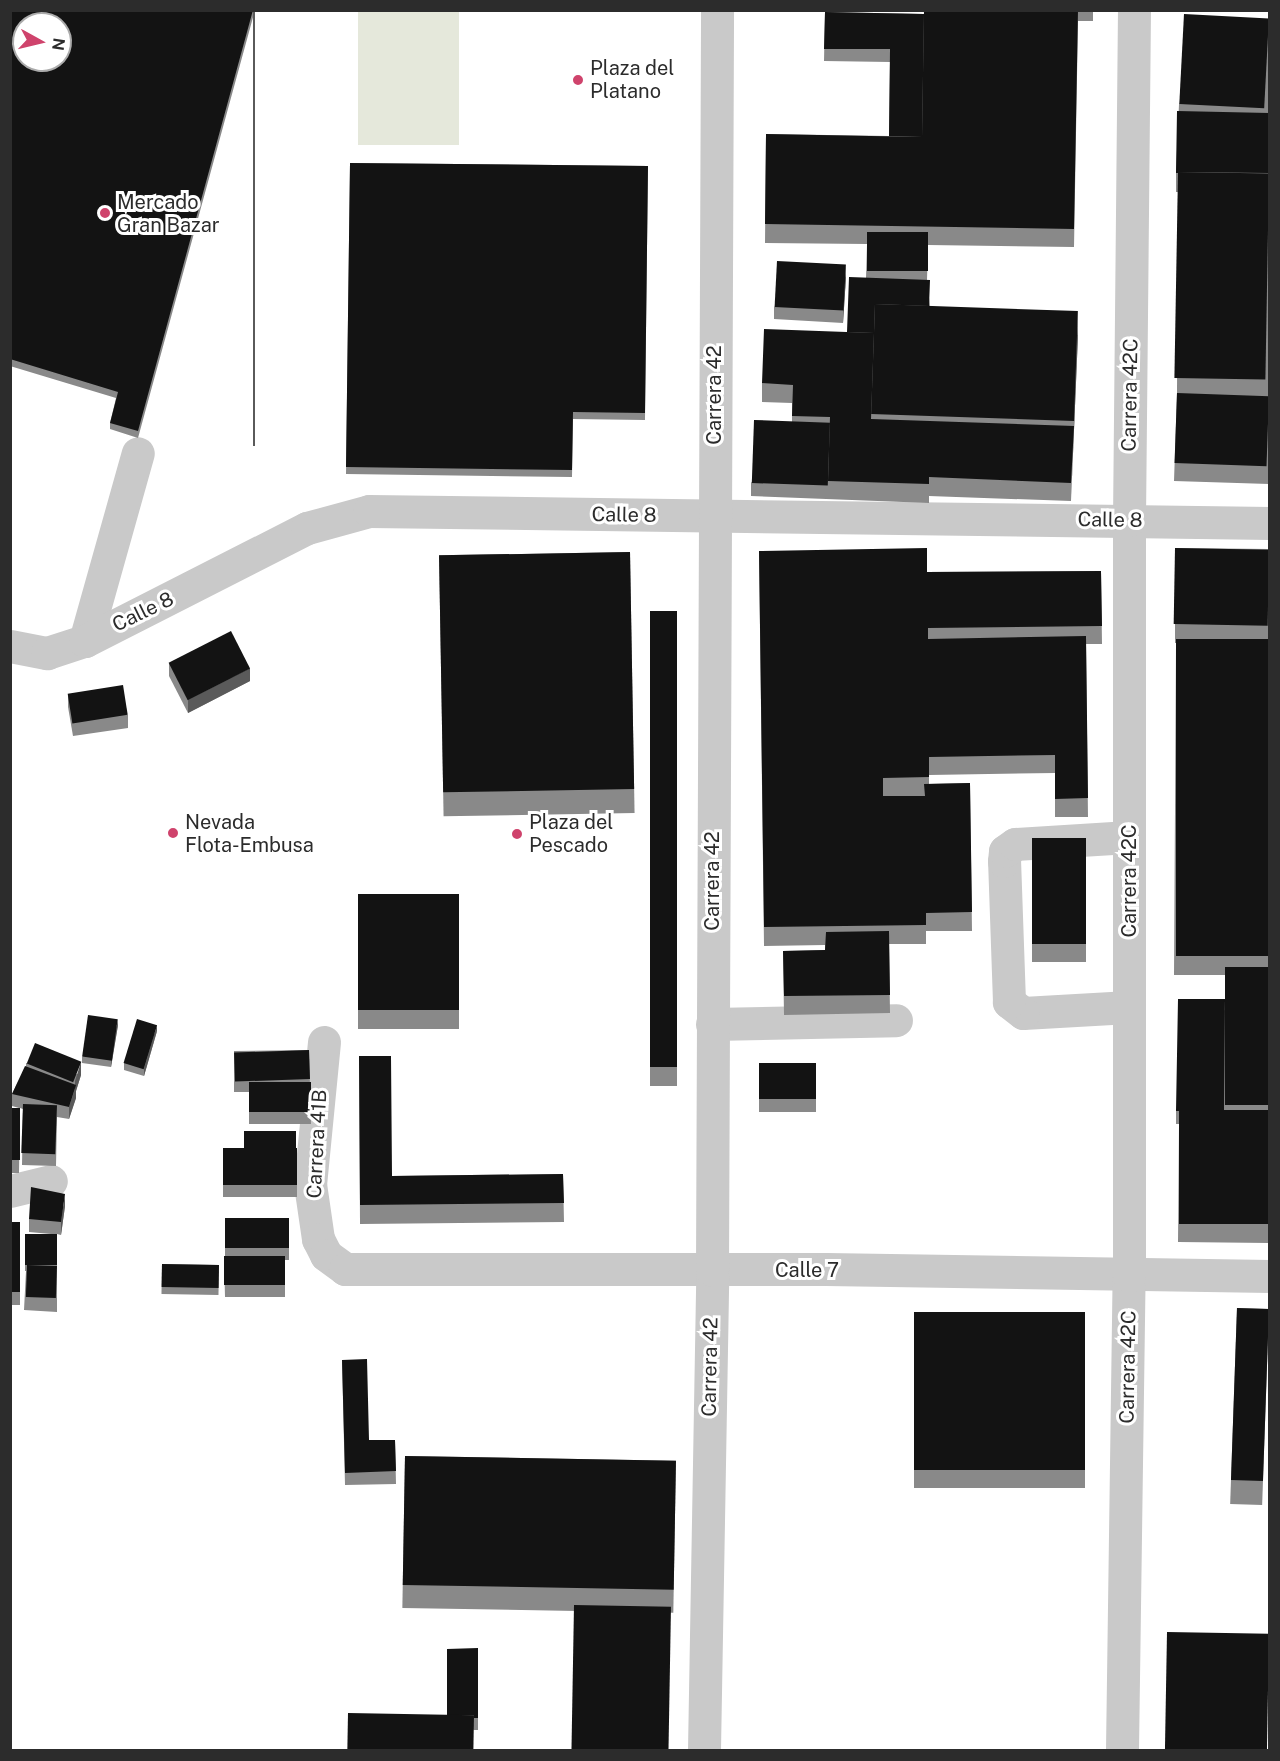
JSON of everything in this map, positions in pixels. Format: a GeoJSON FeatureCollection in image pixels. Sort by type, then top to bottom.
{"type":"FeatureCollection","features":[{"type":"Feature","properties":{"kind":"street","name":"Carrera 42"},"geometry":{"type":"LineString","coordinates":[[704,1750],[712,1270],[713,518],[717,10]]}},
{"type":"Feature","properties":{"kind":"street","name":"Carrera 42C"},"geometry":{"type":"LineString","coordinates":[[1122,1750],[1129,1276],[1129,520],[1134,10]]}},
{"type":"Feature","properties":{"kind":"street"},"geometry":{"type":"LineString","coordinates":[[85,641],[138,453]]}},
{"type":"Feature","properties":{"kind":"street","name":"Calle 8"},"geometry":{"type":"LineString","coordinates":[[10,646],[47,653],[85,641],[307,528],[369,511],[713,518],[1269,523]]}},
{"type":"Feature","properties":{"kind":"street"},"geometry":{"type":"LineString","coordinates":[[1129,837],[1015,844],[1005,851],[1004,861],[1009,1002],[1023,1013],[1129,1007]]}},
{"type":"Feature","properties":{"kind":"street"},"geometry":{"type":"LineString","coordinates":[[712,1024],[896,1020]]}},
{"type":"Feature","properties":{"kind":"street","name":"Carrera 41B"},"geometry":{"type":"LineString","coordinates":[[324,1042],[310,1184],[318,1239],[326,1255],[345,1269]]}},
{"type":"Feature","properties":{"kind":"street"},"geometry":{"type":"LineString","coordinates":[[10,1191],[51,1181]]}},
{"type":"Feature","properties":{"kind":"street","name":"Calle 7"},"geometry":{"type":"LineString","coordinates":[[345,1269],[1269,1276]]}},
{"type":"Feature","properties":{"kind":"shaded area"},"geometry":{"type":"Polygon","coordinates":[[[358,11],[459,11],[459,145],[358,145],[358,11]]]}},
{"type":"Feature","properties":{"kind":"building","name":"Mercado Gran Bazar"},"geometry":{"type":"Polygon","coordinates":[[[10,10],[253,10],[138,431],[110,423],[118,392],[10,359],[10,10]]]}},
{"type":"Feature","properties":{"kind":"building"},"geometry":{"type":"Polygon","coordinates":[[[924,10],[1078,10],[1074,229],[765,224],[766,134],[922,137],[924,10]]]}},
{"type":"Feature","properties":{"kind":"building"},"geometry":{"type":"Polygon","coordinates":[[[825,12],[924,14],[922,137],[889,136],[890,49],[824,49],[825,12]]]}},
{"type":"Feature","properties":{"kind":"building"},"geometry":{"type":"Polygon","coordinates":[[[1184,14],[1269,18],[1264,108],[1179,104],[1184,14]]]}},
{"type":"Feature","properties":{"kind":"building"},"geometry":{"type":"Polygon","coordinates":[[[1177,111],[1269,113],[1269,173],[1176,173],[1177,111]]]}},
{"type":"Feature","properties":{"kind":"building"},"geometry":{"type":"Polygon","coordinates":[[[350,163],[648,166],[645,413],[573,412],[572,470],[346,467],[350,163]]]}},
{"type":"Feature","properties":{"kind":"building"},"geometry":{"type":"Polygon","coordinates":[[[1178,172],[1269,174],[1265,380],[1174,378],[1178,172]]]}},
{"type":"Feature","properties":{"kind":"building"},"geometry":{"type":"Polygon","coordinates":[[[867,232],[928,232],[928,271],[867,271],[867,232]]]}},
{"type":"Feature","properties":{"kind":"building"},"geometry":{"type":"Polygon","coordinates":[[[777,261],[846,265],[843,311],[775,307],[777,261]]]}},
{"type":"Feature","properties":{"kind":"building"},"geometry":{"type":"Polygon","coordinates":[[[849,277],[930,280],[929,306],[875,304],[874,333],[847,332],[849,277]]]}},
{"type":"Feature","properties":{"kind":"building"},"geometry":{"type":"Polygon","coordinates":[[[875,304],[1078,311],[1074,421],[871,414],[875,304]]]}},
{"type":"Feature","properties":{"kind":"building"},"geometry":{"type":"Polygon","coordinates":[[[764,329],[874,333],[871,419],[1074,426],[1071,483],[929,477],[929,484],[828,481],[830,417],[792,416],[793,385],[762,383],[764,329]]]}},
{"type":"Feature","properties":{"kind":"building"},"geometry":{"type":"Polygon","coordinates":[[[1177,393],[1269,396],[1267,466],[1175,463],[1177,393]]]}},
{"type":"Feature","properties":{"kind":"building"},"geometry":{"type":"Polygon","coordinates":[[[754,420],[830,423],[828,486],[752,483],[754,420]]]}},
{"type":"Feature","properties":{"kind":"building"},"geometry":{"type":"Polygon","coordinates":[[[927,548],[927,572],[1101,571],[1102,626],[928,628],[928,639],[1086,636],[1088,798],[1055,799],[1055,755],[929,757],[929,777],[883,778],[883,796],[925,796],[924,784],[970,783],[972,912],[926,913],[926,925],[764,927],[759,551],[927,548]]]}},
{"type":"Feature","properties":{"kind":"building"},"geometry":{"type":"Polygon","coordinates":[[[1175,548],[1269,550],[1268,626],[1174,624],[1175,548]]]}},
{"type":"Feature","properties":{"kind":"building"},"geometry":{"type":"Polygon","coordinates":[[[630,552],[634,789],[443,792],[439,555],[630,552]]]}},
{"type":"Feature","properties":{"kind":"building"},"geometry":{"type":"Polygon","coordinates":[[[650,611],[677,611],[677,1067],[650,1067],[650,611]]]}},
{"type":"Feature","properties":{"kind":"building"},"geometry":{"type":"Polygon","coordinates":[[[231,631],[250,668],[188,700],[169,663],[231,631]]]}},
{"type":"Feature","properties":{"kind":"building"},"geometry":{"type":"Polygon","coordinates":[[[1176,639],[1269,639],[1269,956],[1176,956],[1176,639]]]}},
{"type":"Feature","properties":{"kind":"building"},"geometry":{"type":"Polygon","coordinates":[[[123,685],[128,715],[72,723],[68,694],[123,685]]]}},
{"type":"Feature","properties":{"kind":"building"},"geometry":{"type":"Polygon","coordinates":[[[1032,838],[1086,838],[1086,944],[1032,944],[1032,838]]]}},
{"type":"Feature","properties":{"kind":"building"},"geometry":{"type":"Polygon","coordinates":[[[358,894],[459,894],[459,1010],[358,1010],[358,894]]]}},
{"type":"Feature","properties":{"kind":"building"},"geometry":{"type":"Polygon","coordinates":[[[889,931],[890,995],[784,996],[783,951],[825,950],[826,932],[889,931]]]}},
{"type":"Feature","properties":{"kind":"building"},"geometry":{"type":"Polygon","coordinates":[[[1225,967],[1269,967],[1269,1105],[1225,1105],[1225,967]]]}},
{"type":"Feature","properties":{"kind":"building"},"geometry":{"type":"Polygon","coordinates":[[[1178,999],[1225,999],[1224,1110],[1176,1111],[1178,999]]]}},
{"type":"Feature","properties":{"kind":"building"},"geometry":{"type":"Polygon","coordinates":[[[88,1015],[118,1019],[112,1061],[82,1057],[88,1015]]]}},
{"type":"Feature","properties":{"kind":"building"},"geometry":{"type":"Polygon","coordinates":[[[137,1019],[157,1025],[144,1069],[124,1063],[137,1019]]]}},
{"type":"Feature","properties":{"kind":"building"},"geometry":{"type":"Polygon","coordinates":[[[35,1043],[81,1062],[73,1082],[27,1063],[35,1043]]]}},
{"type":"Feature","properties":{"kind":"building"},"geometry":{"type":"Polygon","coordinates":[[[309,1050],[310,1079],[235,1082],[234,1053],[309,1050]]]}},
{"type":"Feature","properties":{"kind":"building"},"geometry":{"type":"Polygon","coordinates":[[[359,1056],[391,1056],[392,1176],[563,1174],[564,1203],[360,1205],[359,1056]]]}},
{"type":"Feature","properties":{"kind":"building"},"geometry":{"type":"Polygon","coordinates":[[[759,1063],[816,1063],[816,1099],[759,1099],[759,1063]]]}},
{"type":"Feature","properties":{"kind":"building"},"geometry":{"type":"Polygon","coordinates":[[[25,1066],[76,1085],[69,1107],[12,1094],[25,1066]]]}},
{"type":"Feature","properties":{"kind":"building"},"geometry":{"type":"Polygon","coordinates":[[[249,1082],[311,1082],[311,1112],[249,1112],[249,1082]]]}},
{"type":"Feature","properties":{"kind":"building"},"geometry":{"type":"Polygon","coordinates":[[[23,1104],[57,1105],[55,1154],[21,1153],[23,1104]]]}},
{"type":"Feature","properties":{"kind":"building"},"geometry":{"type":"Polygon","coordinates":[[[10,1108],[20,1108],[20,1160],[10,1160],[10,1108]]]}},
{"type":"Feature","properties":{"kind":"building"},"geometry":{"type":"Polygon","coordinates":[[[1179,1110],[1269,1110],[1269,1224],[1179,1224],[1179,1110]]]}},
{"type":"Feature","properties":{"kind":"building"},"geometry":{"type":"Polygon","coordinates":[[[244,1131],[296,1131],[296,1148],[244,1148],[244,1131]]]}},
{"type":"Feature","properties":{"kind":"building"},"geometry":{"type":"Polygon","coordinates":[[[223,1148],[297,1148],[297,1185],[223,1185],[223,1148]]]}},
{"type":"Feature","properties":{"kind":"building"},"geometry":{"type":"Polygon","coordinates":[[[31,1187],[65,1194],[61,1222],[29,1219],[31,1187]]]}},
{"type":"Feature","properties":{"kind":"building"},"geometry":{"type":"Polygon","coordinates":[[[225,1218],[289,1218],[289,1248],[225,1248],[225,1218]]]}},
{"type":"Feature","properties":{"kind":"building"},"geometry":{"type":"Polygon","coordinates":[[[10,1222],[20,1222],[20,1292],[10,1292],[10,1222]]]}},
{"type":"Feature","properties":{"kind":"building"},"geometry":{"type":"Polygon","coordinates":[[[25,1234],[57,1234],[57,1265],[25,1265],[25,1234]]]}},
{"type":"Feature","properties":{"kind":"building"},"geometry":{"type":"Polygon","coordinates":[[[224,1256],[285,1256],[285,1285],[224,1285],[224,1256]]]}},
{"type":"Feature","properties":{"kind":"building"},"geometry":{"type":"Polygon","coordinates":[[[162,1264],[219,1265],[219,1288],[162,1287],[162,1264]]]}},
{"type":"Feature","properties":{"kind":"building"},"geometry":{"type":"Polygon","coordinates":[[[27,1265],[57,1266],[56,1298],[26,1297],[27,1265]]]}},
{"type":"Feature","properties":{"kind":"building"},"geometry":{"type":"Polygon","coordinates":[[[1237,1308],[1269,1309],[1263,1481],[1231,1480],[1237,1308]]]}},
{"type":"Feature","properties":{"kind":"building"},"geometry":{"type":"Polygon","coordinates":[[[914,1312],[1085,1312],[1085,1470],[914,1470],[914,1312]]]}},
{"type":"Feature","properties":{"kind":"building"},"geometry":{"type":"Polygon","coordinates":[[[367,1359],[369,1440],[395,1440],[396,1471],[345,1473],[342,1360],[367,1359]]]}},
{"type":"Feature","properties":{"kind":"building"},"geometry":{"type":"Polygon","coordinates":[[[405,1456],[676,1461],[674,1590],[403,1585],[405,1456]]]}},
{"type":"Feature","properties":{"kind":"building"},"geometry":{"type":"Polygon","coordinates":[[[574,1605],[671,1607],[668,1750],[571,1750],[574,1605]]]}},
{"type":"Feature","properties":{"kind":"building"},"geometry":{"type":"Polygon","coordinates":[[[1167,1632],[1269,1634],[1267,1750],[1165,1750],[1167,1632]]]}},
{"type":"Feature","properties":{"kind":"building"},"geometry":{"type":"Polygon","coordinates":[[[478,1648],[478,1718],[474,1718],[474,1715],[447,1715],[447,1649],[478,1648]]]}},
{"type":"Feature","properties":{"kind":"building"},"geometry":{"type":"Polygon","coordinates":[[[348,1713],[474,1715],[473,1750],[347,1750],[348,1713]]]}},
{"type":"Feature","properties":{"kind":"place","name":"Plaza del Platano"},"geometry":{"type":"Point","coordinates":[578,80]}},
{"type":"Feature","properties":{"kind":"place","name":"Mercado Gran Bazar"},"geometry":{"type":"Point","coordinates":[105,213]}},
{"type":"Feature","properties":{"kind":"place","name":"Nevada Flota-Embusa"},"geometry":{"type":"Point","coordinates":[173,833]}},
{"type":"Feature","properties":{"kind":"place","name":"Plaza del Pescado"},"geometry":{"type":"Point","coordinates":[517,834]}}]}
